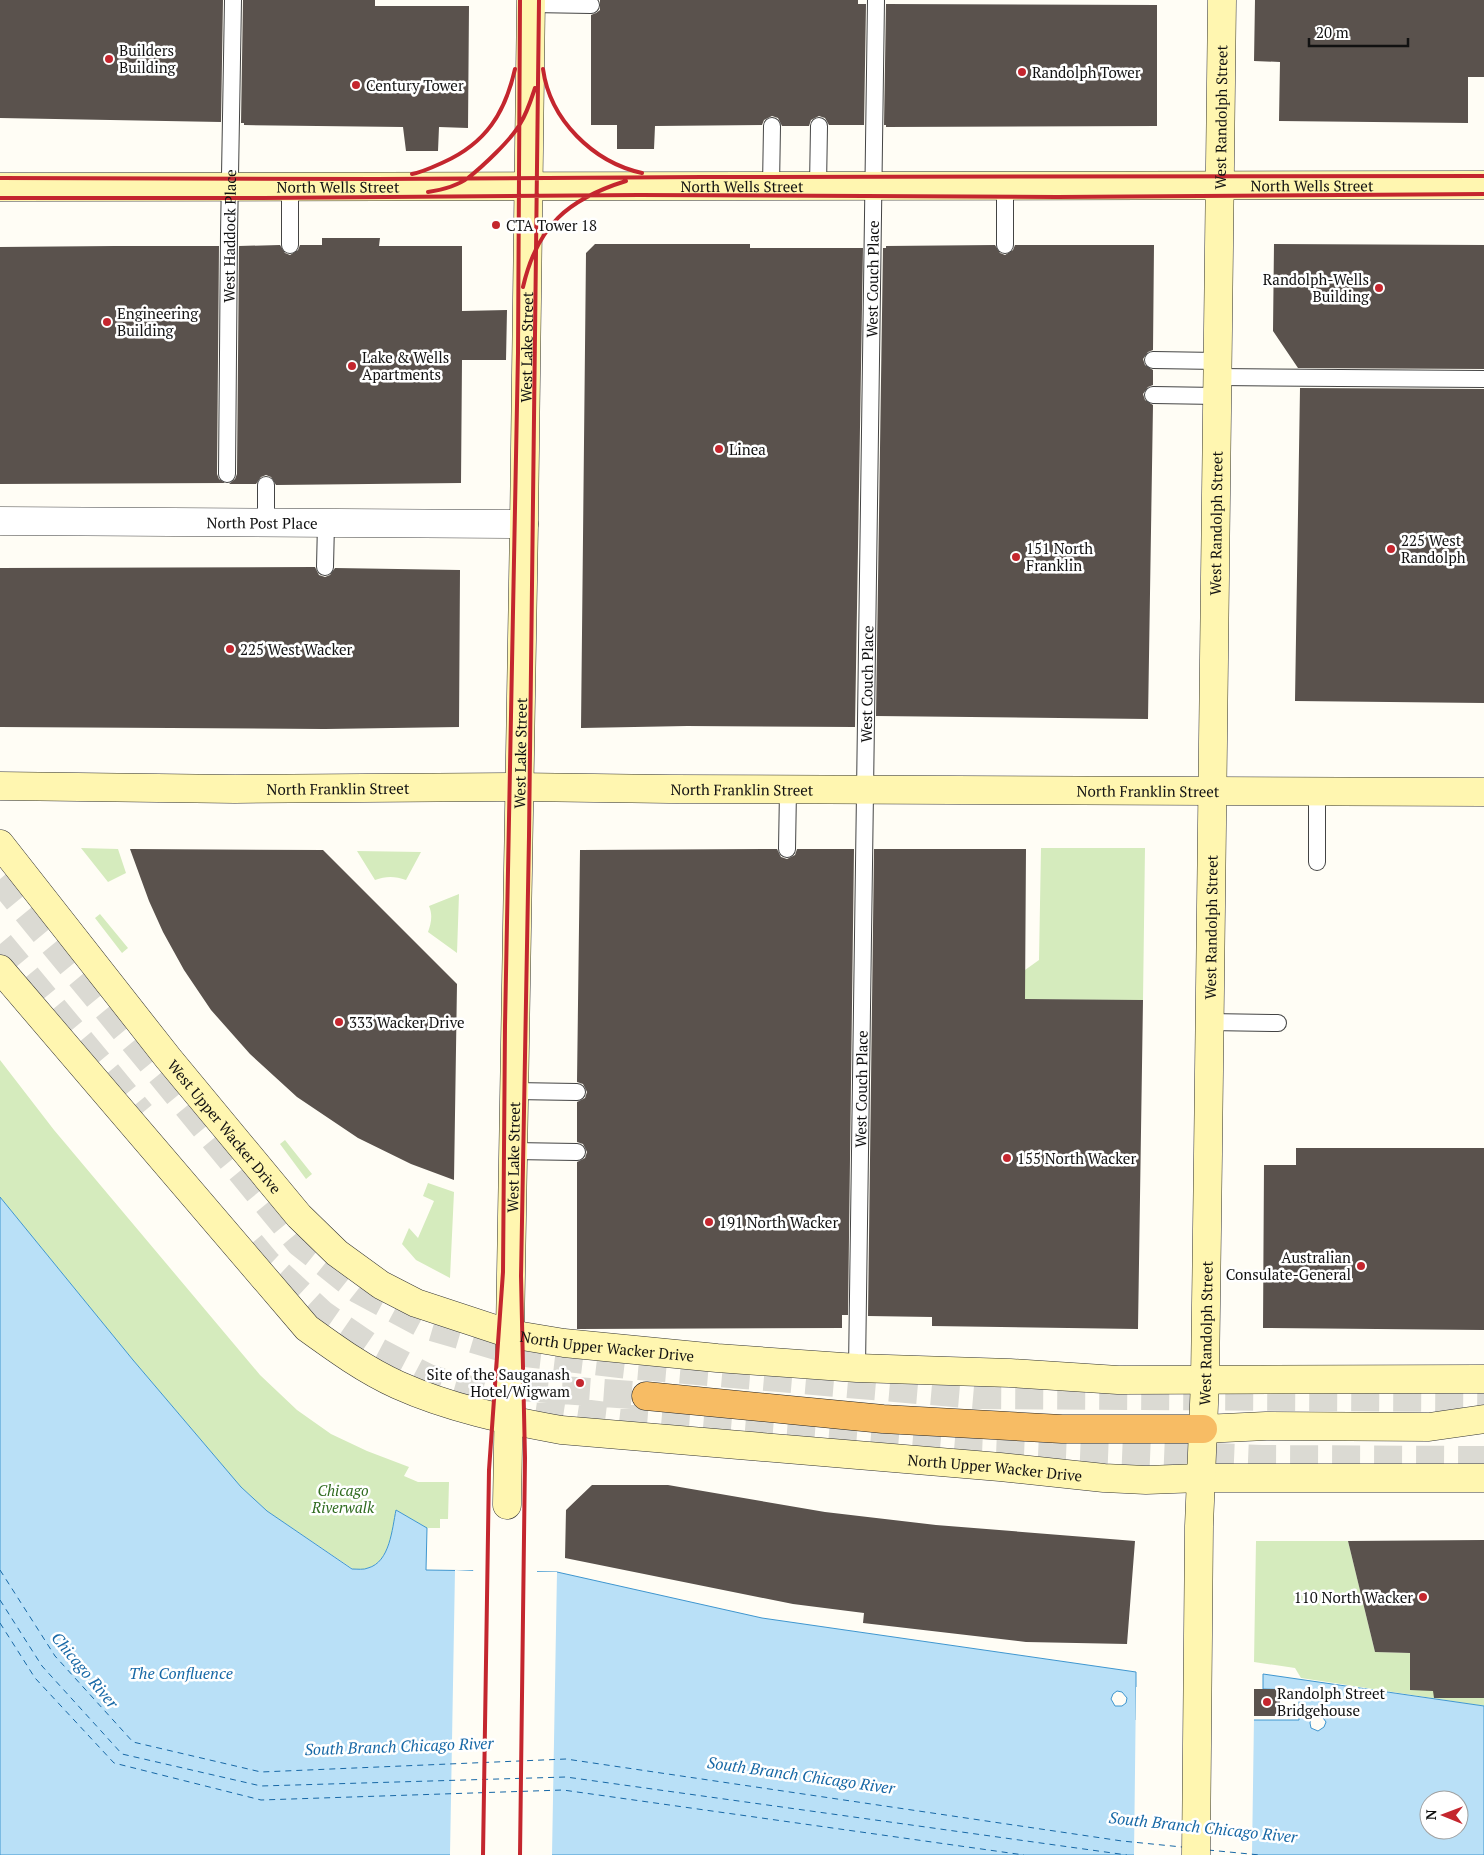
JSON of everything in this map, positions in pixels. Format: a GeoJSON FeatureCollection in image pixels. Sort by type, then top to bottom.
{"type":"FeatureCollection","features":[{"type":"Feature","properties":{"kind":"highway"},"geometry":{"type":"LineString","coordinates":[[646,1396],[893,1419],[1062,1429],[1204,1430]]}},
{"type":"Feature","properties":{"kind":"main road","name":"West Randolph Street"},"geometry":{"type":"LineString","coordinates":[[1196,1855],[1197,1688],[1205,1380],[1222,0]]}},
{"type":"Feature","properties":{"kind":"main road","name":"West Lake Street"},"geometry":{"type":"LineString","coordinates":[[507,1506],[531,2]]}},
{"type":"Feature","properties":{"kind":"main road","name":"North Wells Street"},"geometry":{"type":"LineString","coordinates":[[0,187],[1484,185]]}},
{"type":"Feature","properties":{"kind":"main road","name":"North Franklin Street"},"geometry":{"type":"LineString","coordinates":[[0,786],[225,789],[519,787],[788,790],[1484,792]]}},
{"type":"Feature","properties":{"kind":"main road","name":"West Upper Wacker Drive"},"geometry":{"type":"LineString","coordinates":[[0,844],[168,1058],[292,1208],[337,1253],[390,1289],[416,1303],[510,1334]]}},
{"type":"Feature","properties":{"kind":"main road"},"geometry":{"type":"LineString","coordinates":[[0,969],[307,1328],[351,1360],[398,1385],[455,1406],[508,1421]]}},
{"type":"Feature","properties":{"kind":"main road","name":"North Upper Wacker Drive"},"geometry":{"type":"LineString","coordinates":[[510,1334],[564,1343],[640,1351],[857,1368],[1010,1373],[1118,1380],[1484,1379]]}},
{"type":"Feature","properties":{"kind":"main road"},"geometry":{"type":"LineString","coordinates":[[1204,1430],[1266,1426],[1428,1427],[1484,1419]]}},
{"type":"Feature","properties":{"kind":"main road","name":"North Upper Wacker Drive"},"geometry":{"type":"LineString","coordinates":[[508,1421],[561,1430],[990,1466],[1104,1478],[1146,1480],[1201,1478],[1484,1478]]}},
{"type":"Feature","properties":{"kind":"street","name":"North Post Place"},"geometry":{"type":"LineString","coordinates":[[0,521],[524,524]]}},
{"type":"Feature","properties":{"kind":"lane","name":"West Haddock Place"},"geometry":{"type":"LineString","coordinates":[[228,474],[233,0]]}},
{"type":"Feature","properties":{"kind":"lane","name":"West Couch Place"},"geometry":{"type":"LineString","coordinates":[[857,1368],[876,0]]}},
{"type":"Feature","properties":{"kind":"lane"},"geometry":{"type":"LineString","coordinates":[[531,2],[591,5]]}},
{"type":"Feature","properties":{"kind":"lane"},"geometry":{"type":"LineString","coordinates":[[771,186],[772,126]]}},
{"type":"Feature","properties":{"kind":"lane"},"geometry":{"type":"LineString","coordinates":[[818,186],[820,126]]}},
{"type":"Feature","properties":{"kind":"lane"},"geometry":{"type":"LineString","coordinates":[[1005,186],[1005,245]]}},
{"type":"Feature","properties":{"kind":"lane"},"geometry":{"type":"LineString","coordinates":[[290,187],[290,245]]}},
{"type":"Feature","properties":{"kind":"lane"},"geometry":{"type":"LineString","coordinates":[[1153,360],[1218,378]]}},
{"type":"Feature","properties":{"kind":"lane"},"geometry":{"type":"LineString","coordinates":[[1153,395],[1218,378],[1484,379]]}},
{"type":"Feature","properties":{"kind":"lane"},"geometry":{"type":"LineString","coordinates":[[266,485],[266,522]]}},
{"type":"Feature","properties":{"kind":"lane"},"geometry":{"type":"LineString","coordinates":[[325,568],[326,523]]}},
{"type":"Feature","properties":{"kind":"lane"},"geometry":{"type":"LineString","coordinates":[[787,849],[788,790]]}},
{"type":"Feature","properties":{"kind":"lane"},"geometry":{"type":"LineString","coordinates":[[1317,792],[1317,862]]}},
{"type":"Feature","properties":{"kind":"lane"},"geometry":{"type":"LineString","coordinates":[[1209,1022],[1278,1023]]}},
{"type":"Feature","properties":{"kind":"lane"},"geometry":{"type":"LineString","coordinates":[[514,1091],[577,1092]]}},
{"type":"Feature","properties":{"kind":"lane"},"geometry":{"type":"LineString","coordinates":[[513,1151],[577,1152]]}},
{"type":"Feature","properties":{"kind":"green space"},"geometry":{"type":"Polygon","coordinates":[[[81,848],[118,849],[126,873],[108,882],[81,848]]]}},
{"type":"Feature","properties":{"kind":"green space"},"geometry":{"type":"Polygon","coordinates":[[[1041,848],[1145,848],[1143,1000],[919,999],[966,969],[1025,970],[1039,960],[1041,848]]]}},
{"type":"Feature","properties":{"kind":"green space"},"geometry":{"type":"Polygon","coordinates":[[[357,851],[421,852],[406,880],[390,877],[375,880],[357,851]]]}},
{"type":"Feature","properties":{"kind":"green space"},"geometry":{"type":"Polygon","coordinates":[[[459,894],[457,953],[428,932],[431,919],[429,906],[459,894]]]}},
{"type":"Feature","properties":{"kind":"green space"},"geometry":{"type":"Polygon","coordinates":[[[100,914],[128,948],[122,953],[95,918],[100,914]]]}},
{"type":"Feature","properties":{"kind":"green space","name":"Chicago Riverwalk"},"geometry":{"type":"Polygon","coordinates":[[[0,1060],[54,1130],[260,1375],[297,1410],[331,1434],[367,1451],[409,1467],[404,1476],[418,1482],[449,1482],[448,1519],[440,1519],[440,1528],[427,1528],[396,1510],[389,1544],[381,1559],[366,1569],[353,1569],[267,1511],[241,1487],[133,1360],[0,1197],[0,1060]]]}},
{"type":"Feature","properties":{"kind":"green space"},"geometry":{"type":"Polygon","coordinates":[[[285,1140],[312,1174],[306,1179],[280,1144],[285,1140]]]}},
{"type":"Feature","properties":{"kind":"green space"},"geometry":{"type":"Polygon","coordinates":[[[428,1183],[454,1192],[450,1278],[416,1260],[402,1244],[409,1228],[418,1238],[434,1201],[423,1196],[428,1183]]]}},
{"type":"Feature","properties":{"kind":"green space"},"geometry":{"type":"Polygon","coordinates":[[[1256,1541],[1348,1541],[1375,1652],[1410,1653],[1484,1661],[1484,1706],[1301,1678],[1295,1668],[1254,1662],[1256,1541]]]}},
{"type":"Feature","properties":{"kind":"water"},"geometry":{"type":"Polygon","coordinates":[[[0,1197],[133,1360],[241,1487],[267,1511],[352,1569],[366,1569],[375,1565],[381,1559],[389,1544],[396,1510],[427,1528],[426,1570],[557,1572],[762,1618],[1136,1672],[1136,1720],[1299,1720],[1299,1690],[1263,1689],[1263,1674],[1484,1706],[1484,1855],[0,1855],[0,1197]],[[1117,1691],[1113,1694],[1111,1699],[1115,1706],[1122,1706],[1126,1703],[1127,1698],[1122,1692],[1117,1691]],[[1315,1715],[1311,1718],[1310,1723],[1311,1728],[1318,1731],[1324,1727],[1326,1722],[1321,1715],[1315,1715]]]}},
{"type":"Feature","properties":{"kind":"pier"},"geometry":{"type":"Polygon","coordinates":[[[474,1568],[537,1569],[537,1572],[557,1572],[552,1855],[450,1855],[455,1570],[473,1571],[474,1568]]]}},
{"type":"Feature","properties":{"kind":"pier"},"geometry":{"type":"Polygon","coordinates":[[[1136,1687],[1138,1687],[1138,1717],[1254,1717],[1252,1855],[1134,1855],[1136,1687]]]}},
{"type":"Feature","properties":{"kind":"building","name":"Builders Building"},"geometry":{"type":"Polygon","coordinates":[[[0,0],[223,0],[221,122],[0,118],[0,0]]]}},
{"type":"Feature","properties":{"kind":"building","name":"Century Tower"},"geometry":{"type":"Polygon","coordinates":[[[243,0],[375,0],[375,6],[469,6],[468,128],[439,127],[438,151],[406,151],[403,127],[244,125],[244,123],[241,123],[243,0]]]}},
{"type":"Feature","properties":{"kind":"building"},"geometry":{"type":"Polygon","coordinates":[[[600,0],[858,0],[858,4],[866,4],[864,125],[829,125],[825,118],[819,116],[811,120],[809,126],[782,126],[778,118],[772,116],[764,120],[762,125],[655,126],[654,149],[617,149],[617,125],[591,125],[591,15],[600,10],[600,0]]]}},
{"type":"Feature","properties":{"kind":"building"},"geometry":{"type":"Polygon","coordinates":[[[1255,0],[1484,0],[1484,77],[1468,77],[1468,123],[1279,121],[1280,62],[1254,61],[1255,0]]]}},
{"type":"Feature","properties":{"kind":"building","name":"Randolph Tower"},"geometry":{"type":"Polygon","coordinates":[[[886,4],[1157,5],[1157,126],[886,127],[884,125],[886,4]]]}},
{"type":"Feature","properties":{"kind":"building","name":"Lake & Wells Apartments"},"geometry":{"type":"Polygon","coordinates":[[[322,238],[380,238],[379,246],[462,246],[462,311],[507,310],[506,360],[462,360],[461,483],[276,485],[271,477],[266,475],[261,477],[256,484],[229,484],[235,479],[237,474],[239,246],[280,245],[285,253],[290,255],[298,250],[300,245],[322,245],[322,238]]]}},
{"type":"Feature","properties":{"kind":"building"},"geometry":{"type":"Polygon","coordinates":[[[595,244],[750,244],[750,248],[863,248],[855,727],[687,726],[581,728],[586,253],[595,244]]]}},
{"type":"Feature","properties":{"kind":"building","name":"Randolph-Wells Building"},"geometry":{"type":"Polygon","coordinates":[[[1274,244],[1484,245],[1484,369],[1298,368],[1273,331],[1274,244]]]}},
{"type":"Feature","properties":{"kind":"building"},"geometry":{"type":"Polygon","coordinates":[[[995,245],[1000,253],[1005,255],[1013,250],[1015,245],[1154,245],[1153,350],[1148,352],[1143,359],[1145,365],[1153,370],[1153,385],[1148,387],[1143,394],[1145,400],[1153,405],[1148,719],[876,716],[883,248],[886,248],[886,246],[995,245]]]}},
{"type":"Feature","properties":{"kind":"building","name":"Engineering Building"},"geometry":{"type":"Polygon","coordinates":[[[219,246],[217,474],[219,479],[225,483],[0,484],[0,247],[219,246]]]}},
{"type":"Feature","properties":{"kind":"building","name":"225 West Randolph"},"geometry":{"type":"Polygon","coordinates":[[[1300,388],[1484,389],[1484,703],[1295,701],[1300,388]]]}},
{"type":"Feature","properties":{"kind":"building","name":"225 West Wacker"},"geometry":{"type":"Polygon","coordinates":[[[315,567],[319,575],[325,577],[330,575],[335,568],[460,570],[459,727],[325,729],[0,727],[0,568],[315,567]]]}},
{"type":"Feature","properties":{"kind":"building","name":"333 Wacker Drive"},"geometry":{"type":"Polygon","coordinates":[[[130,849],[323,850],[457,984],[454,1180],[411,1164],[358,1138],[297,1097],[250,1054],[211,1010],[184,970],[163,932],[149,901],[130,849]]]}},
{"type":"Feature","properties":{"kind":"building"},"geometry":{"type":"Polygon","coordinates":[[[777,849],[781,857],[787,859],[795,855],[797,849],[854,849],[848,1315],[842,1315],[842,1328],[577,1329],[577,1162],[585,1158],[587,1152],[583,1144],[577,1142],[577,1102],[585,1098],[587,1092],[583,1084],[577,1082],[580,850],[777,849]]]}},
{"type":"Feature","properties":{"kind":"building","name":"155 North Wacker"},"geometry":{"type":"Polygon","coordinates":[[[874,849],[1026,849],[1025,999],[1143,1000],[1138,1329],[932,1326],[932,1317],[868,1316],[874,849]]]}},
{"type":"Feature","properties":{"kind":"building"},"geometry":{"type":"Polygon","coordinates":[[[1296,1148],[1484,1148],[1484,1330],[1263,1328],[1264,1165],[1296,1165],[1296,1148]]]}},
{"type":"Feature","properties":{"kind":"building"},"geometry":{"type":"Polygon","coordinates":[[[592,1485],[668,1485],[825,1512],[936,1525],[1135,1541],[1127,1644],[1026,1642],[863,1623],[864,1613],[793,1604],[565,1558],[566,1510],[592,1485]]]}},
{"type":"Feature","properties":{"kind":"building","name":"110 North Wacker"},"geometry":{"type":"Polygon","coordinates":[[[1484,1540],[1484,1698],[1434,1698],[1433,1691],[1410,1690],[1410,1653],[1375,1652],[1348,1541],[1484,1540]]]}},
{"type":"Feature","properties":{"kind":"building","name":"Randolph Street Bridgehouse"},"geometry":{"type":"Polygon","coordinates":[[[1254,1689],[1280,1689],[1280,1716],[1254,1716],[1254,1689]]]}},
{"type":"Feature","properties":{"kind":"ferry route"},"geometry":{"type":"LineString","coordinates":[[0,1570],[55,1656],[133,1742],[261,1772],[566,1759],[1122,1841],[1182,1847]]}},
{"type":"Feature","properties":{"kind":"ferry route"},"geometry":{"type":"LineString","coordinates":[[0,1600],[42,1666],[122,1754],[261,1786],[566,1777],[1127,1855]]}},
{"type":"Feature","properties":{"kind":"ferry route"},"geometry":{"type":"LineString","coordinates":[[0,1623],[35,1678],[114,1763],[261,1800],[563,1790],[1024,1855]]}},
{"type":"Feature","properties":{"kind":"ferry route"},"geometry":{"type":"LineString","coordinates":[[1208,1850],[1260,1855]]}},
{"type":"Feature","properties":{"kind":"tunnel"},"geometry":{"type":"LineString","coordinates":[[0,879],[300,1243],[359,1290],[425,1325],[517,1352],[627,1365],[976,1395],[1484,1398]]}},
{"type":"Feature","properties":{"kind":"tunnel"},"geometry":{"type":"LineString","coordinates":[[0,944],[141,1114]]}},
{"type":"Feature","properties":{"kind":"tunnel"},"geometry":{"type":"LineString","coordinates":[[251,1244],[267,1263],[322,1314],[371,1348],[428,1378],[515,1403],[633,1419],[969,1447],[1262,1459],[1484,1460]]}},
{"type":"Feature","properties":{"kind":"tunnel"},"geometry":{"type":"LineString","coordinates":[[520,1387],[646,1396]]}},
{"type":"Feature","properties":{"kind":"railway"},"geometry":{"type":"LineString","coordinates":[[483,1855],[489,1470],[503,1272],[505,1026],[518,353],[520,0]]}},
{"type":"Feature","properties":{"kind":"railway"},"geometry":{"type":"LineString","coordinates":[[520,1855],[525,1458],[521,1276],[529,836],[539,0]]}},
{"type":"Feature","properties":{"kind":"railway"},"geometry":{"type":"LineString","coordinates":[[412,174],[428,169],[459,154],[482,136],[492,125],[506,99],[515,69]]}},
{"type":"Feature","properties":{"kind":"railway"},"geometry":{"type":"LineString","coordinates":[[543,69],[547,88],[555,105],[564,121],[577,136],[591,149],[607,159],[642,173]]}},
{"type":"Feature","properties":{"kind":"railway"},"geometry":{"type":"LineString","coordinates":[[428,192],[464,181],[496,153],[520,124],[535,88]]}},
{"type":"Feature","properties":{"kind":"railway"},"geometry":{"type":"LineString","coordinates":[[0,178],[376,179],[1484,176]]}},
{"type":"Feature","properties":{"kind":"railway"},"geometry":{"type":"LineString","coordinates":[[523,287],[537,247],[546,231],[558,218],[572,206],[587,197],[626,181]]}},
{"type":"Feature","properties":{"kind":"railway"},"geometry":{"type":"LineString","coordinates":[[0,198],[639,195],[1057,197],[1484,194]]}},
{"type":"Feature","properties":{"kind":"place","name":"Builders Building"},"geometry":{"type":"Point","coordinates":[109,59]}},
{"type":"Feature","properties":{"kind":"place","name":"Randolph Tower"},"geometry":{"type":"Point","coordinates":[1022,72]}},
{"type":"Feature","properties":{"kind":"place","name":"Century Tower"},"geometry":{"type":"Point","coordinates":[356,85]}},
{"type":"Feature","properties":{"kind":"place","name":"CTA Tower 18"},"geometry":{"type":"Point","coordinates":[496,225]}},
{"type":"Feature","properties":{"kind":"place","name":"Randolph-Wells Building"},"geometry":{"type":"Point","coordinates":[1379,288]}},
{"type":"Feature","properties":{"kind":"place","name":"Engineering Building"},"geometry":{"type":"Point","coordinates":[107,322]}},
{"type":"Feature","properties":{"kind":"place","name":"Lake & Wells Apartments"},"geometry":{"type":"Point","coordinates":[352,366]}},
{"type":"Feature","properties":{"kind":"place","name":"Linea"},"geometry":{"type":"Point","coordinates":[719,449]}},
{"type":"Feature","properties":{"kind":"place","name":"225 West Randolph"},"geometry":{"type":"Point","coordinates":[1391,549]}},
{"type":"Feature","properties":{"kind":"place","name":"151 North Franklin"},"geometry":{"type":"Point","coordinates":[1016,557]}},
{"type":"Feature","properties":{"kind":"place","name":"225 West Wacker"},"geometry":{"type":"Point","coordinates":[230,649]}},
{"type":"Feature","properties":{"kind":"place","name":"333 Wacker Drive"},"geometry":{"type":"Point","coordinates":[339,1022]}},
{"type":"Feature","properties":{"kind":"place","name":"155 North Wacker"},"geometry":{"type":"Point","coordinates":[1007,1158]}},
{"type":"Feature","properties":{"kind":"place","name":"191 North Wacker"},"geometry":{"type":"Point","coordinates":[709,1222]}},
{"type":"Feature","properties":{"kind":"place","name":"Australian Consulate-General"},"geometry":{"type":"Point","coordinates":[1361,1266]}},
{"type":"Feature","properties":{"kind":"place","name":"Site of the Sauganash Hotel/Wigwam"},"geometry":{"type":"Point","coordinates":[580,1383]}},
{"type":"Feature","properties":{"kind":"place","name":"110 North Wacker"},"geometry":{"type":"Point","coordinates":[1423,1597]}},
{"type":"Feature","properties":{"kind":"place","name":"Randolph Street Bridgehouse"},"geometry":{"type":"Point","coordinates":[1267,1702]}},
{"type":"Feature","properties":{"kind":"water label","name":"Chicago River"},"geometry":{"type":"Point","coordinates":[85,1670]}},
{"type":"Feature","properties":{"kind":"water label","name":"The Confluence"},"geometry":{"type":"Point","coordinates":[181,1673]}},
{"type":"Feature","properties":{"kind":"water label","name":"South Branch Chicago River"},"geometry":{"type":"Point","coordinates":[399,1746]}},
{"type":"Feature","properties":{"kind":"water label","name":"South Branch Chicago River"},"geometry":{"type":"Point","coordinates":[801,1775]}},
{"type":"Feature","properties":{"kind":"water label","name":"South Branch Chicago River"},"geometry":{"type":"Point","coordinates":[1203,1827]}}]}
